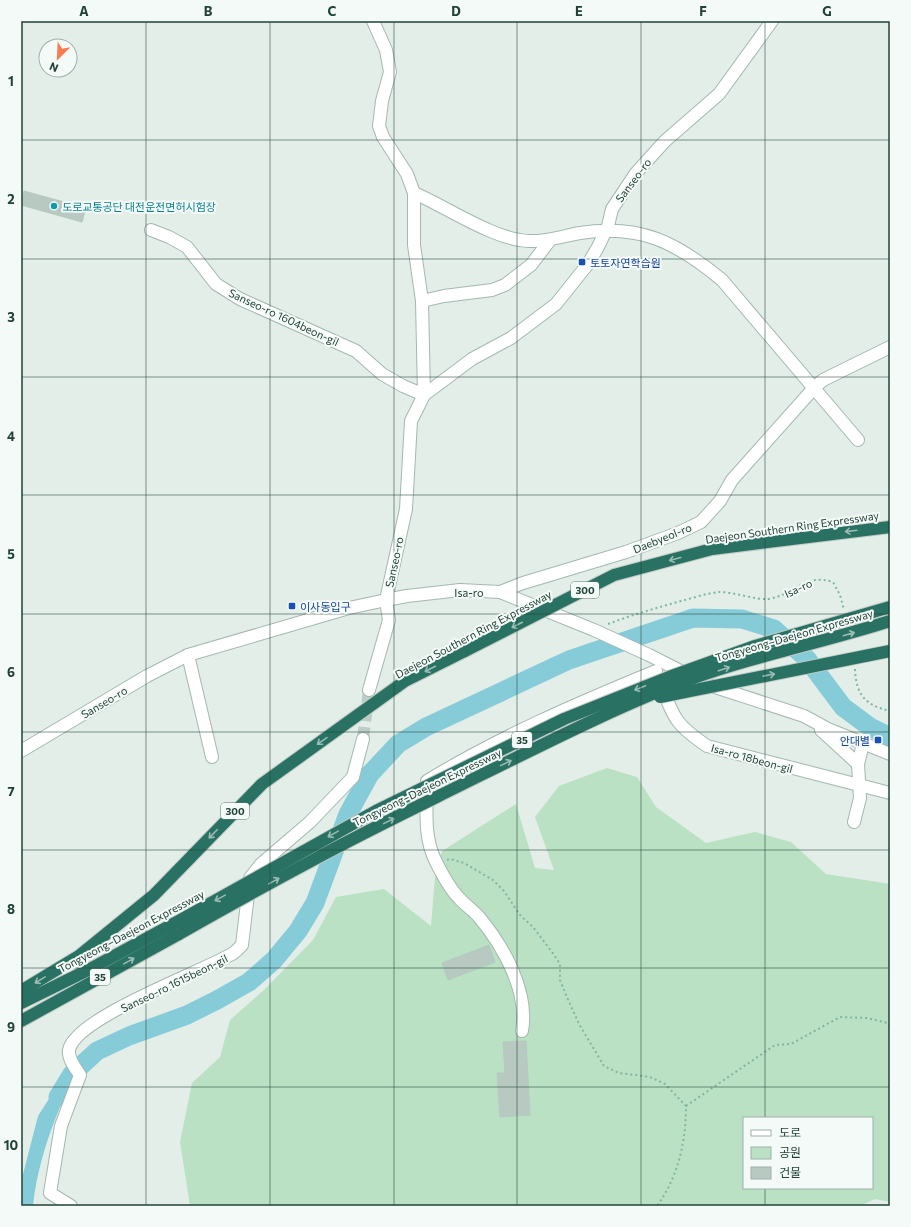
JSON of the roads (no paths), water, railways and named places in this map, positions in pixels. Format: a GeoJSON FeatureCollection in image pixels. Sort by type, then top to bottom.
{"type":"FeatureCollection","features":[{"type":"Feature","properties":{"kind":"highway","name":"Daejeon Southern Ring Expressway"},"geometry":{"type":"LineString","coordinates":[[21,991],[79,956],[154,895],[262,784],[406,681],[614,575],[712,549],[890,527]]}},
{"type":"Feature","properties":{"kind":"highway","name":"Tongyeong–Daejeon Expressway"},"geometry":{"type":"LineString","coordinates":[[21,1021],[376,811],[564,719],[669,677],[756,646],[890,607]]}},
{"type":"Feature","properties":{"kind":"highway","name":"Tongyeong–Daejeon Expressway"},"geometry":{"type":"LineString","coordinates":[[21,1003],[177,928],[569,732],[635,702],[673,686],[760,657],[848,634],[890,621]]}},
{"type":"Feature","properties":{"kind":"highway"},"geometry":{"type":"LineString","coordinates":[[635,702],[890,651]]}},
{"type":"Feature","properties":{"kind":"street"},"geometry":{"type":"LineString","coordinates":[[373,21],[386,50],[390,72],[382,101],[379,126],[388,147],[407,174],[414,193],[492,231],[512,239],[529,241],[550,240],[580,233],[606,230],[637,232],[656,237],[700,261],[722,280],[858,440]]}},
{"type":"Feature","properties":{"kind":"street","name":"Sanseo-ro"},"geometry":{"type":"LineString","coordinates":[[21,751],[147,676],[188,655],[349,608],[386,600],[406,509],[411,421],[424,395],[472,359],[511,338],[556,304],[588,264],[606,230],[612,209],[636,173],[665,141],[719,94],[772,21]]}},
{"type":"Feature","properties":{"kind":"street","name":"Sanseo-ro"},"geometry":{"type":"LineString","coordinates":[[414,193],[414,245],[422,301],[424,395]]}},
{"type":"Feature","properties":{"kind":"street","name":"Sanseo-ro 1604beon-gil"},"geometry":{"type":"LineString","coordinates":[[151,230],[169,237],[187,247],[216,284],[240,299],[356,351],[382,374],[403,386],[424,395]]}},
{"type":"Feature","properties":{"kind":"street"},"geometry":{"type":"LineString","coordinates":[[422,301],[444,296],[492,290],[505,285],[531,265],[550,240]]}},
{"type":"Feature","properties":{"kind":"street","name":"Daebyeol-ro"},"geometry":{"type":"LineString","coordinates":[[500,592],[523,583],[626,552],[678,533],[701,522],[720,501],[732,480],[814,388],[823,380],[890,347]]}},
{"type":"Feature","properties":{"kind":"street","name":"Isa-ro"},"geometry":{"type":"LineString","coordinates":[[386,600],[460,590],[500,592],[594,630],[646,654]]}},
{"type":"Feature","properties":{"kind":"street"},"geometry":{"type":"LineString","coordinates":[[369,690],[389,620],[386,600]]}},
{"type":"Feature","properties":{"kind":"street"},"geometry":{"type":"LineString","coordinates":[[646,654],[706,684],[804,716],[863,744],[890,754]]}},
{"type":"Feature","properties":{"kind":"street","name":"Isa-ro 18beon-gil"},"geometry":{"type":"LineString","coordinates":[[646,654],[656,671],[674,718],[686,731],[707,746],[890,793]]}},
{"type":"Feature","properties":{"kind":"street"},"geometry":{"type":"LineString","coordinates":[[188,655],[212,757]]}},
{"type":"Feature","properties":{"kind":"street"},"geometry":{"type":"LineString","coordinates":[[522,1031],[524,1019],[515,977],[508,960],[479,917],[458,897],[436,862],[427,836],[427,781],[455,764],[550,717],[656,671]]}},
{"type":"Feature","properties":{"kind":"street"},"geometry":{"type":"LineString","coordinates":[[804,716],[858,764]]}},
{"type":"Feature","properties":{"kind":"street","name":"Sanseo-ro 1615beon-gil"},"geometry":{"type":"LineString","coordinates":[[71,1206],[50,1193],[61,1126],[80,1075],[71,1062],[70,1050],[72,1044],[93,1023],[160,987],[232,955],[242,945],[250,878],[261,864],[310,822],[353,777],[363,739]]}},
{"type":"Feature","properties":{"kind":"street"},"geometry":{"type":"LineString","coordinates":[[854,822],[860,798],[858,764],[863,744]]}},
{"type":"Feature","properties":{"kind":"water"},"geometry":{"type":"Polygon","coordinates":[[[68,1069],[73,1077],[59,1108],[43,1156],[35,1189],[33,1206],[21,1206],[21,1182],[38,1116],[68,1069]]]}},
{"type":"Feature","properties":{"kind":"waterway"},"geometry":{"type":"LineString","coordinates":[[58,1097],[72,1074],[97,1051],[129,1036],[187,1015],[217,1000],[249,982],[274,960],[298,931],[315,903],[348,814],[370,774],[398,744],[426,727],[569,660],[693,618],[742,619],[774,629],[807,659],[843,707],[870,727],[890,737]]}},
{"type":"Feature","properties":{"kind":"tunnel"},"geometry":{"type":"LineString","coordinates":[[363,739],[369,690]]}},
{"type":"Feature","properties":{"kind":"place","name":"도로교통공단 대전운전면허시험장"},"geometry":{"type":"Point","coordinates":[54,206]}},
{"type":"Feature","properties":{"kind":"place","name":"토토자연학습원"},"geometry":{"type":"Point","coordinates":[582,262]}},
{"type":"Feature","properties":{"kind":"place","name":"이사동입구"},"geometry":{"type":"Point","coordinates":[292,606]}},
{"type":"Feature","properties":{"kind":"place","name":"안대별"},"geometry":{"type":"Point","coordinates":[878,740]}}]}
